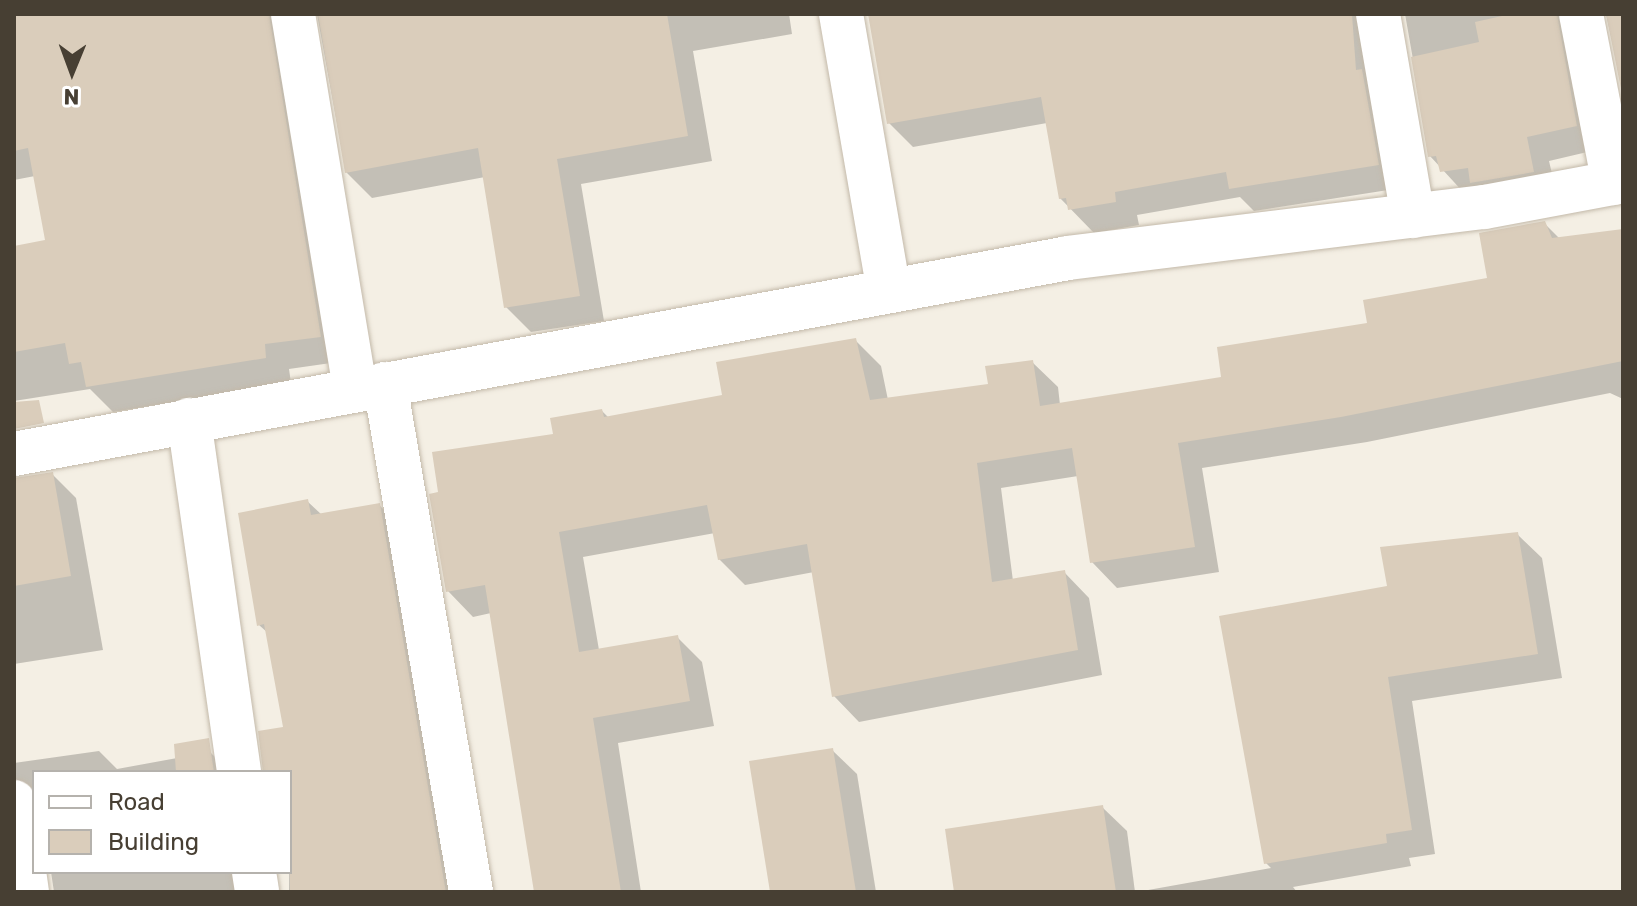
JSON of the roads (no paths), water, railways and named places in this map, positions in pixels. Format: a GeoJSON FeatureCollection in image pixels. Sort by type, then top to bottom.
{"type":"FeatureCollection","features":[{"type":"Feature","properties":{"kind":"street"},"geometry":{"type":"LineString","coordinates":[[293,14],[471,892]]}},
{"type":"Feature","properties":{"kind":"street"},"geometry":{"type":"LineString","coordinates":[[841,14],[889,291]]}},
{"type":"Feature","properties":{"kind":"street"},"geometry":{"type":"LineString","coordinates":[[1378,14],[1413,216]]}},
{"type":"Feature","properties":{"kind":"street"},"geometry":{"type":"LineString","coordinates":[[14,454],[1068,258],[1413,216],[1618,182],[1581,14]]}},
{"type":"Feature","properties":{"kind":"street"},"geometry":{"type":"LineString","coordinates":[[189,420],[239,770]]}},
{"type":"Feature","properties":{"kind":"street"},"geometry":{"type":"LineString","coordinates":[[14,802],[27,892]]}}]}
